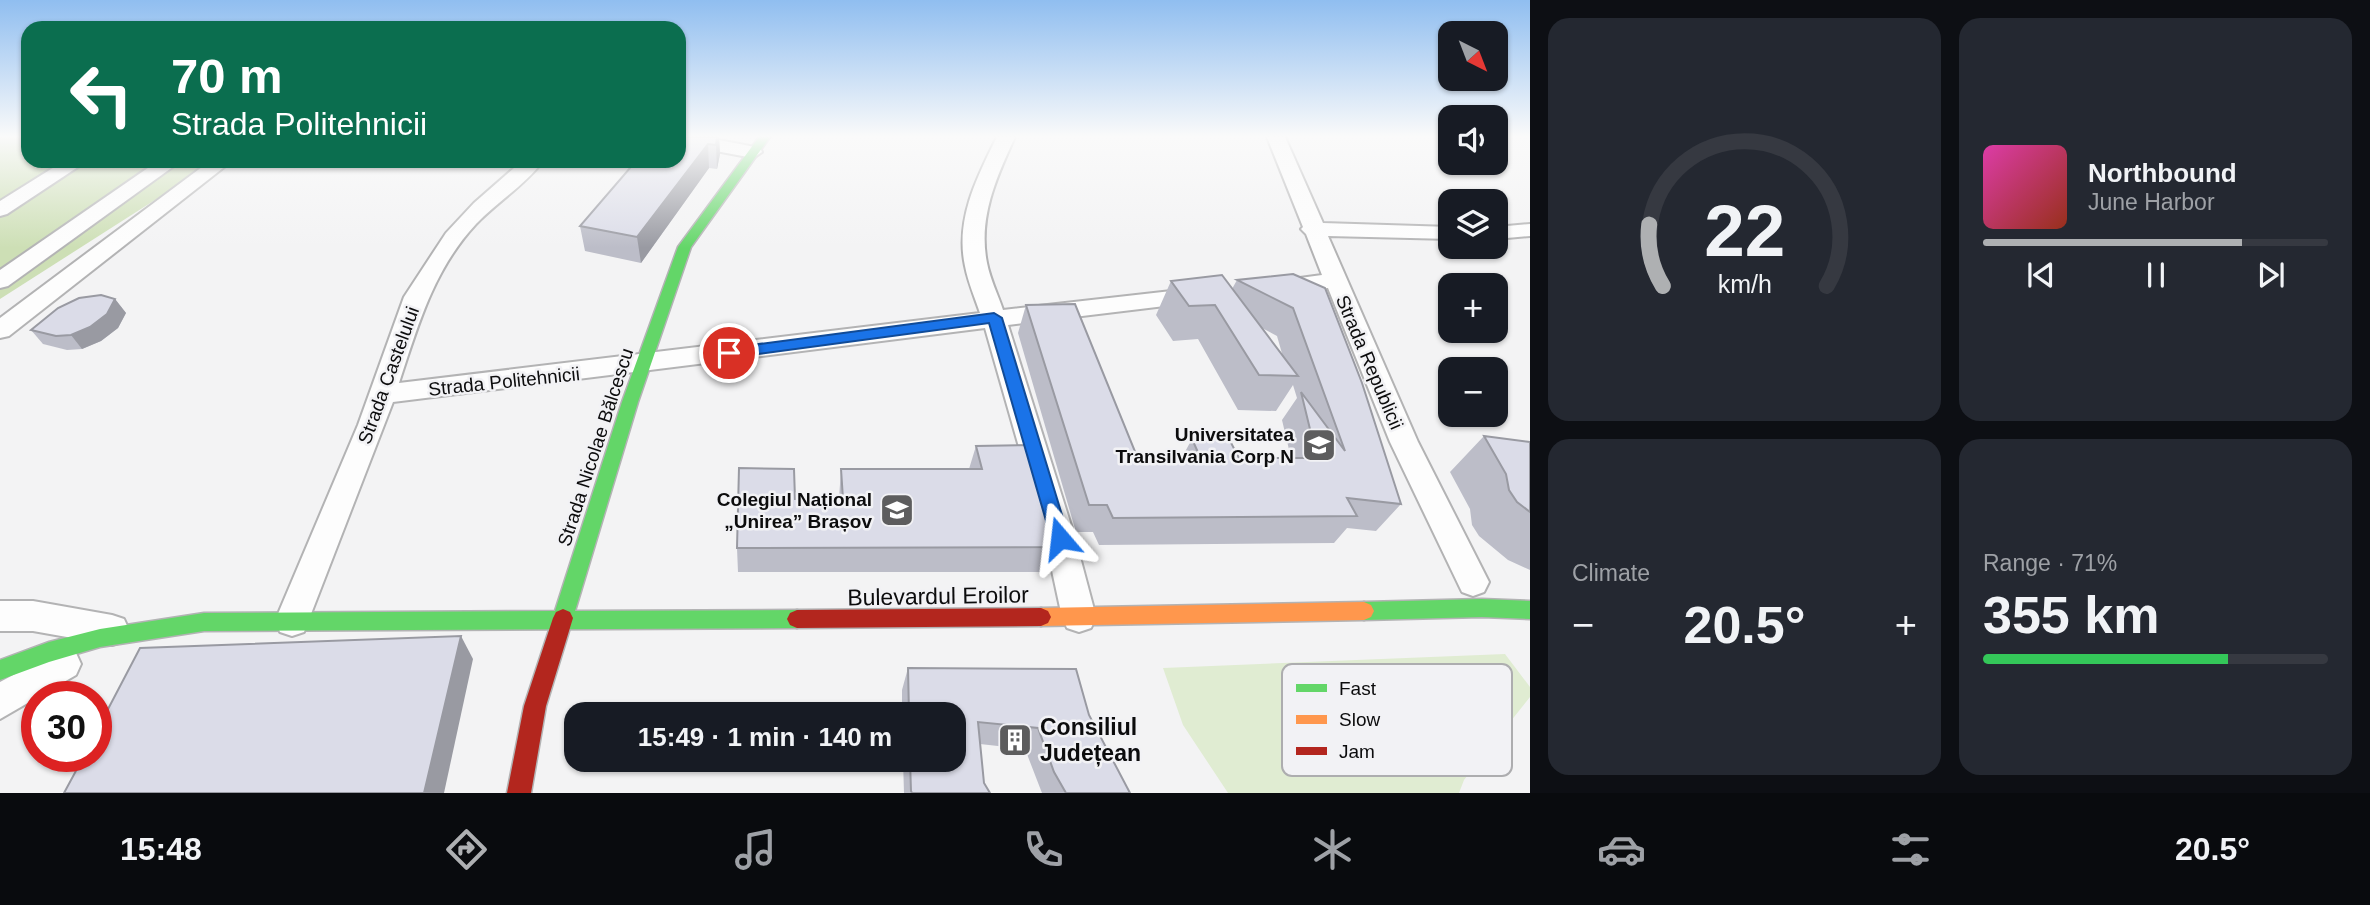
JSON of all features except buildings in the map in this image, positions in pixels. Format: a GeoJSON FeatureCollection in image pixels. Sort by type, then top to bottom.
{"type":"FeatureCollection","features":[{"type":"Feature","properties":{"kind":"street"},"geometry":{"type":"LineString","coordinates":[[0,210],[56,174]]}},
{"type":"Feature","properties":{"kind":"street"},"geometry":{"type":"LineString","coordinates":[[0,281],[152,174]]}},
{"type":"Feature","properties":{"kind":"street"},"geometry":{"type":"LineString","coordinates":[[0,330],[205,174]]}},
{"type":"Feature","properties":{"kind":"street","name":"Strada Castelului"},"geometry":{"type":"LineString","coordinates":[[292,621],[382,394],[416,297],[439,253],[460,225],[518,174]]}},
{"type":"Feature","properties":{"kind":"street","name":"Strada Nicolae Bălcescu"},"geometry":{"type":"LineString","coordinates":[[519,793],[535,706],[643,365],[685,247],[738,174]]}},
{"type":"Feature","properties":{"kind":"street"},"geometry":{"type":"LineString","coordinates":[[989,174],[981,190],[974,228],[976,266],[1060,538],[1079,617]]}},
{"type":"Feature","properties":{"kind":"street","name":"Strada Republicii"},"geometry":{"type":"LineString","coordinates":[[1290,174],[1404,442],[1473,582]]}},
{"type":"Feature","properties":{"kind":"street"},"geometry":{"type":"LineString","coordinates":[[1312,229],[1438,233]]}},
{"type":"Feature","properties":{"kind":"street"},"geometry":{"type":"LineString","coordinates":[[1508,232],[1530,230]]}},
{"type":"Feature","properties":{"kind":"street"},"geometry":{"type":"LineString","coordinates":[[1254,289],[1336,280]]}},
{"type":"Feature","properties":{"kind":"street","name":"Strada Politehnicii"},"geometry":{"type":"LineString","coordinates":[[382,394],[643,365],[994,318],[1227,292]]}},
{"type":"Feature","properties":{"kind":"street","name":"Bulevardul Eroilor"},"geometry":{"type":"LineString","coordinates":[[1482,608],[1519,625]]}},
{"type":"Feature","properties":{"kind":"street","name":"Bulevardul Eroilor"},"geometry":{"type":"LineString","coordinates":[[0,670],[48,652],[125,633],[181,624],[292,621],[1079,617],[1482,608],[1530,610]]}},
{"type":"Feature","properties":{"kind":"street"},"geometry":{"type":"LineString","coordinates":[[0,616],[33,616],[85,623],[125,633]]}},
{"type":"Feature","properties":{"kind":"street"},"geometry":{"type":"LineString","coordinates":[[0,702],[77,656],[125,633]]}},
{"type":"Feature","properties":{"kind":"green space"},"geometry":{"type":"Polygon","coordinates":[[[0,174],[196,174],[0,299],[0,174]]]}},
{"type":"Feature","properties":{"kind":"green space"},"geometry":{"type":"Polygon","coordinates":[[[1505,654],[1530,687],[1530,697],[1512,720],[1512,664],[1282,664],[1282,776],[1467,776],[1459,793],[1228,793],[1183,725],[1163,668],[1505,654]]]}},
{"type":"Feature","properties":{"kind":"traffic: fast"},"geometry":{"type":"LineString","coordinates":[[563,618],[630,402],[685,247],[738,174]]}},
{"type":"Feature","properties":{"kind":"traffic: fast"},"geometry":{"type":"LineString","coordinates":[[1364,611],[1482,608],[1530,610]]}},
{"type":"Feature","properties":{"kind":"traffic: fast"},"geometry":{"type":"LineString","coordinates":[[0,670],[49,652],[100,638],[204,622],[797,619]]}},
{"type":"Feature","properties":{"kind":"traffic: slow"},"geometry":{"type":"LineString","coordinates":[[1041,617],[1364,611]]}},
{"type":"Feature","properties":{"kind":"traffic: jam"},"geometry":{"type":"LineString","coordinates":[[797,619],[1041,617]]}},
{"type":"Feature","properties":{"kind":"traffic: jam"},"geometry":{"type":"LineString","coordinates":[[519,793],[535,706],[563,618]]}},
{"type":"Feature","properties":{"kind":"place","name":"Universitatea Transilvania Corp N"},"geometry":{"type":"Point","coordinates":[1319,445]}},
{"type":"Feature","properties":{"kind":"place","name":"Colegiul Național „Unirea” Brașov"},"geometry":{"type":"Point","coordinates":[897,510]}},
{"type":"Feature","properties":{"kind":"place","name":"Consiliul Județean"},"geometry":{"type":"Point","coordinates":[1015,740]}},
{"type":"Feature","properties":{"kind":"route"},"geometry":{"type":"LineString","coordinates":[[729,353],[994,318],[1060,538]]}}]}
